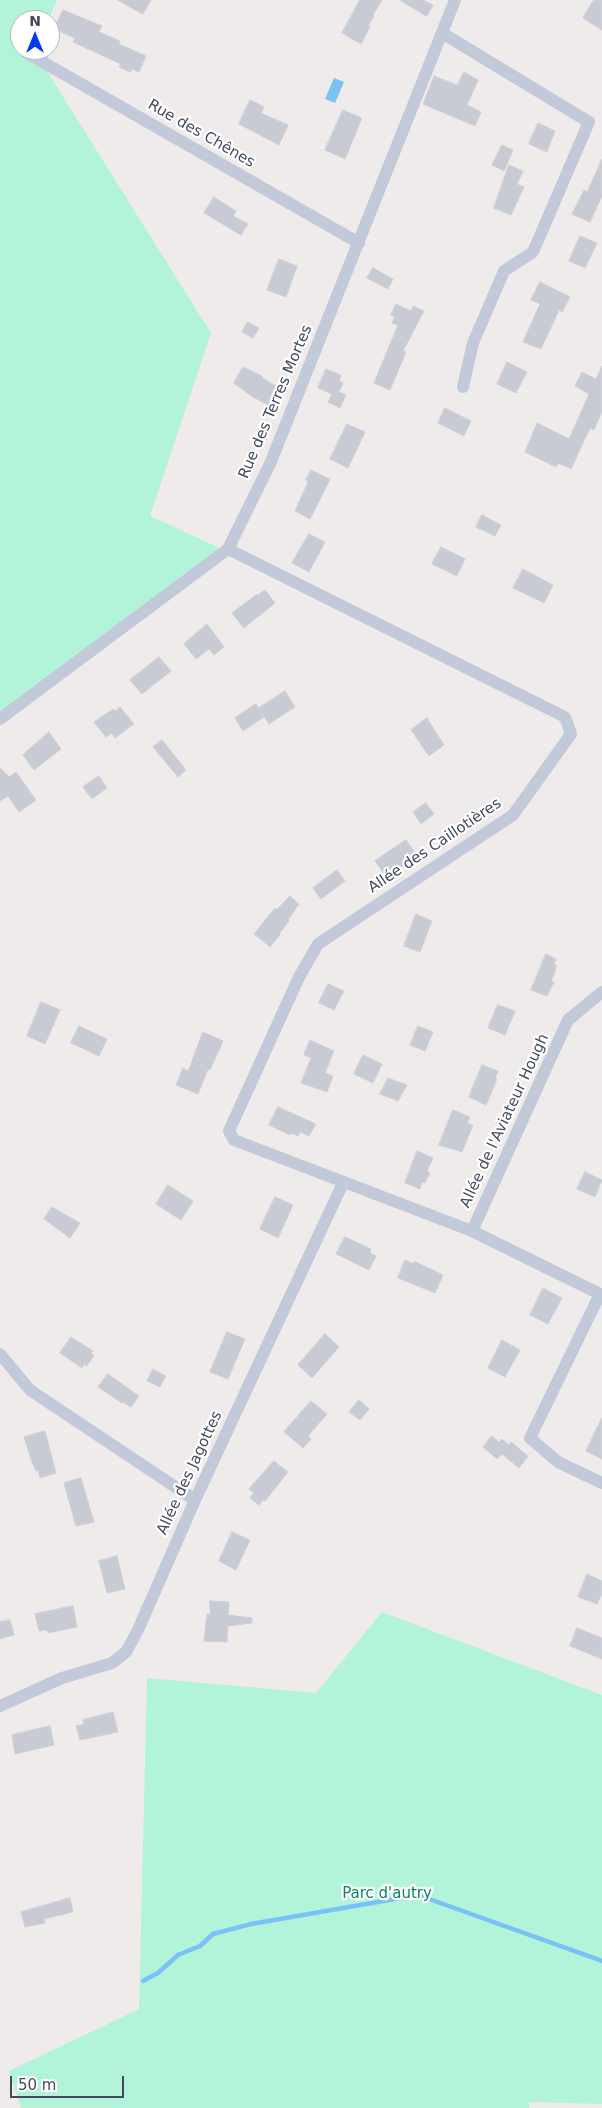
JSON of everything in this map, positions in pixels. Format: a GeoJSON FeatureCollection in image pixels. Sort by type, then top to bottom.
{"type":"FeatureCollection","features":[{"type":"Feature","properties":{"kind":"street","name":"Rue des Terres Mortes"},"geometry":{"type":"LineString","coordinates":[[0,719],[228,549],[270,464],[454,0]]}},
{"type":"Feature","properties":{"kind":"street"},"geometry":{"type":"LineString","coordinates":[[442,33],[589,122],[533,252],[504,272],[472,343],[463,387]]}},
{"type":"Feature","properties":{"kind":"street","name":"Rue des Chênes"},"geometry":{"type":"LineString","coordinates":[[39,60],[358,242]]}},
{"type":"Feature","properties":{"kind":"street","name":"Allée des Caillotières"},"geometry":{"type":"LineString","coordinates":[[228,549],[566,717],[571,734],[513,815],[318,944],[299,977],[229,1131],[234,1140],[343,1183]]}},
{"type":"Feature","properties":{"kind":"street","name":"Allée de l'Aviateur Hough"},"geometry":{"type":"LineString","coordinates":[[343,1183],[472,1231],[568,1020],[602,992]]}},
{"type":"Feature","properties":{"kind":"street","name":"Allée des Jagottes"},"geometry":{"type":"LineString","coordinates":[[0,1706],[62,1678],[112,1663],[126,1652],[138,1630],[194,1500],[343,1183]]}},
{"type":"Feature","properties":{"kind":"street"},"geometry":{"type":"LineString","coordinates":[[472,1231],[600,1294],[530,1438],[558,1462],[602,1483]]}},
{"type":"Feature","properties":{"kind":"street"},"geometry":{"type":"LineString","coordinates":[[0,1354],[30,1390],[194,1500]]}},
{"type":"Feature","properties":{"kind":"green space"},"geometry":{"type":"Polygon","coordinates":[[[0,0],[57,0],[52,10],[10,10],[10,60],[40,60],[211,333],[150,516],[226,551],[0,716],[0,0]]]}},
{"type":"Feature","properties":{"kind":"green space","name":"Parc d'autry"},"geometry":{"type":"Polygon","coordinates":[[[382,1612],[602,1695],[602,2104],[529,2102],[529,2108],[21,2108],[9,2071],[139,2009],[147,1678],[316,1693],[382,1612]]]}},
{"type":"Feature","properties":{"kind":"water"},"geometry":{"type":"Polygon","coordinates":[[[334,78],[344,82],[335,103],[325,99],[334,78]]]}},
{"type":"Feature","properties":{"kind":"building"},"geometry":{"type":"Polygon","coordinates":[[[118,0],[151,0],[143,14],[118,0]]]}},
{"type":"Feature","properties":{"kind":"building"},"geometry":{"type":"Polygon","coordinates":[[[360,0],[382,0],[373,15],[368,26],[370,27],[361,44],[342,33],[360,0]]]}},
{"type":"Feature","properties":{"kind":"building"},"geometry":{"type":"Polygon","coordinates":[[[400,0],[423,0],[433,5],[427,16],[400,0]]]}},
{"type":"Feature","properties":{"kind":"building"},"geometry":{"type":"Polygon","coordinates":[[[594,0],[602,0],[602,30],[583,18],[594,0]]]}},
{"type":"Feature","properties":{"kind":"building"},"geometry":{"type":"Polygon","coordinates":[[[63,10],[102,26],[99,32],[120,41],[119,44],[146,56],[139,72],[132,69],[130,72],[119,67],[121,64],[73,42],[75,38],[60,32],[60,16],[63,10]]]}},
{"type":"Feature","properties":{"kind":"building"},"geometry":{"type":"Polygon","coordinates":[[[464,72],[478,80],[467,105],[481,112],[475,126],[423,104],[434,76],[457,85],[464,72]]]}},
{"type":"Feature","properties":{"kind":"building"},"geometry":{"type":"Polygon","coordinates":[[[250,100],[264,107],[261,113],[288,125],[279,145],[239,124],[250,100]]]}},
{"type":"Feature","properties":{"kind":"building"},"geometry":{"type":"Polygon","coordinates":[[[343,110],[362,118],[345,159],[325,150],[343,110]]]}},
{"type":"Feature","properties":{"kind":"building"},"geometry":{"type":"Polygon","coordinates":[[[538,123],[555,131],[547,152],[529,144],[538,123]]]}},
{"type":"Feature","properties":{"kind":"building"},"geometry":{"type":"Polygon","coordinates":[[[502,145],[513,150],[504,171],[492,165],[502,145]]]}},
{"type":"Feature","properties":{"kind":"building"},"geometry":{"type":"Polygon","coordinates":[[[602,159],[602,196],[590,222],[572,214],[584,190],[587,192],[602,159]]]}},
{"type":"Feature","properties":{"kind":"building"},"geometry":{"type":"Polygon","coordinates":[[[509,165],[523,171],[517,184],[524,187],[511,215],[494,208],[509,165]]]}},
{"type":"Feature","properties":{"kind":"building"},"geometry":{"type":"Polygon","coordinates":[[[214,197],[236,211],[233,216],[248,224],[241,235],[204,213],[214,197]]]}},
{"type":"Feature","properties":{"kind":"building"},"geometry":{"type":"Polygon","coordinates":[[[580,236],[597,243],[585,268],[569,261],[580,236]]]}},
{"type":"Feature","properties":{"kind":"building"},"geometry":{"type":"Polygon","coordinates":[[[279,259],[297,266],[286,297],[267,290],[279,259]]]}},
{"type":"Feature","properties":{"kind":"building"},"geometry":{"type":"Polygon","coordinates":[[[373,268],[393,279],[388,289],[367,278],[373,268]]]}},
{"type":"Feature","properties":{"kind":"building"},"geometry":{"type":"Polygon","coordinates":[[[540,282],[570,297],[562,312],[559,310],[541,349],[523,342],[540,304],[531,300],[540,282]]]}},
{"type":"Feature","properties":{"kind":"building"},"geometry":{"type":"Polygon","coordinates":[[[396,304],[411,311],[413,306],[424,311],[403,351],[406,352],[390,390],[374,383],[398,325],[392,323],[395,317],[391,315],[396,304]]]}},
{"type":"Feature","properties":{"kind":"building"},"geometry":{"type":"Polygon","coordinates":[[[248,322],[259,328],[253,338],[242,332],[248,322]]]}},
{"type":"Feature","properties":{"kind":"building"},"geometry":{"type":"Polygon","coordinates":[[[507,362],[527,372],[516,393],[497,384],[507,362]]]}},
{"type":"Feature","properties":{"kind":"building"},"geometry":{"type":"Polygon","coordinates":[[[602,366],[602,411],[594,430],[590,428],[571,469],[558,463],[556,467],[525,452],[537,423],[569,439],[589,394],[575,386],[582,372],[596,379],[602,366]]]}},
{"type":"Feature","properties":{"kind":"building"},"geometry":{"type":"Polygon","coordinates":[[[243,367],[262,376],[262,378],[285,391],[279,402],[276,400],[272,407],[251,396],[234,383],[243,367]]]}},
{"type":"Feature","properties":{"kind":"building"},"geometry":{"type":"Polygon","coordinates":[[[326,369],[341,375],[339,381],[343,383],[339,392],[346,395],[340,408],[328,402],[332,394],[318,388],[326,369]]]}},
{"type":"Feature","properties":{"kind":"building"},"geometry":{"type":"Polygon","coordinates":[[[445,408],[471,421],[464,436],[438,423],[445,408]]]}},
{"type":"Feature","properties":{"kind":"building"},"geometry":{"type":"Polygon","coordinates":[[[347,424],[365,432],[348,468],[330,459],[347,424]]]}},
{"type":"Feature","properties":{"kind":"building"},"geometry":{"type":"Polygon","coordinates":[[[311,470],[330,479],[310,519],[295,511],[308,482],[306,480],[311,470]]]}},
{"type":"Feature","properties":{"kind":"building"},"geometry":{"type":"Polygon","coordinates":[[[482,515],[501,525],[495,536],[476,527],[482,515]]]}},
{"type":"Feature","properties":{"kind":"building"},"geometry":{"type":"Polygon","coordinates":[[[309,534],[325,542],[309,572],[292,563],[309,534]]]}},
{"type":"Feature","properties":{"kind":"building"},"geometry":{"type":"Polygon","coordinates":[[[441,547],[465,559],[457,576],[432,564],[441,547]]]}},
{"type":"Feature","properties":{"kind":"building"},"geometry":{"type":"Polygon","coordinates":[[[523,569],[553,585],[544,603],[513,588],[523,569]]]}},
{"type":"Feature","properties":{"kind":"building"},"geometry":{"type":"Polygon","coordinates":[[[265,590],[275,603],[244,628],[232,613],[265,590]]]}},
{"type":"Feature","properties":{"kind":"building"},"geometry":{"type":"Polygon","coordinates":[[[207,624],[224,647],[214,655],[209,649],[196,659],[184,644],[207,624]]]}},
{"type":"Feature","properties":{"kind":"building"},"geometry":{"type":"Polygon","coordinates":[[[159,657],[171,671],[142,694],[130,680],[159,657]]]}},
{"type":"Feature","properties":{"kind":"building"},"geometry":{"type":"Polygon","coordinates":[[[285,691],[295,707],[269,724],[259,708],[285,691]]]}},
{"type":"Feature","properties":{"kind":"building"},"geometry":{"type":"Polygon","coordinates":[[[256,704],[264,717],[243,731],[235,718],[256,704]]]}},
{"type":"Feature","properties":{"kind":"building"},"geometry":{"type":"Polygon","coordinates":[[[120,707],[134,724],[115,738],[112,733],[106,737],[94,722],[113,709],[115,711],[120,707]]]}},
{"type":"Feature","properties":{"kind":"building"},"geometry":{"type":"Polygon","coordinates":[[[427,718],[444,745],[429,756],[411,730],[427,718]]]}},
{"type":"Feature","properties":{"kind":"building"},"geometry":{"type":"Polygon","coordinates":[[[49,732],[61,749],[34,770],[23,755],[49,732]]]}},
{"type":"Feature","properties":{"kind":"building"},"geometry":{"type":"Polygon","coordinates":[[[162,740],[186,770],[178,777],[153,747],[162,740]]]}},
{"type":"Feature","properties":{"kind":"building"},"geometry":{"type":"Polygon","coordinates":[[[0,768],[9,777],[16,772],[36,800],[19,812],[8,796],[0,801],[0,768]]]}},
{"type":"Feature","properties":{"kind":"building"},"geometry":{"type":"Polygon","coordinates":[[[99,776],[107,788],[92,799],[83,787],[99,776]]]}},
{"type":"Feature","properties":{"kind":"building"},"geometry":{"type":"Polygon","coordinates":[[[426,803],[434,814],[421,824],[413,812],[426,803]]]}},
{"type":"Feature","properties":{"kind":"building"},"geometry":{"type":"Polygon","coordinates":[[[406,840],[417,856],[386,877],[375,861],[406,840]]]}},
{"type":"Feature","properties":{"kind":"building"},"geometry":{"type":"Polygon","coordinates":[[[337,870],[345,881],[321,899],[313,888],[337,870]]]}},
{"type":"Feature","properties":{"kind":"building"},"geometry":{"type":"Polygon","coordinates":[[[290,896],[299,904],[280,935],[270,947],[254,934],[275,908],[276,910],[290,896]]]}},
{"type":"Feature","properties":{"kind":"building"},"geometry":{"type":"Polygon","coordinates":[[[416,914],[432,921],[420,952],[404,946],[416,914]]]}},
{"type":"Feature","properties":{"kind":"building"},"geometry":{"type":"Polygon","coordinates":[[[546,954],[556,959],[554,964],[556,965],[555,972],[551,981],[554,982],[547,996],[531,990],[546,954]]]}},
{"type":"Feature","properties":{"kind":"building"},"geometry":{"type":"Polygon","coordinates":[[[328,984],[344,991],[334,1010],[319,1003],[328,984]]]}},
{"type":"Feature","properties":{"kind":"building"},"geometry":{"type":"Polygon","coordinates":[[[41,1002],[60,1010],[45,1044],[27,1036],[41,1002]]]}},
{"type":"Feature","properties":{"kind":"building"},"geometry":{"type":"Polygon","coordinates":[[[498,1005],[515,1011],[505,1035],[488,1028],[498,1005]]]}},
{"type":"Feature","properties":{"kind":"building"},"geometry":{"type":"Polygon","coordinates":[[[79,1026],[107,1039],[99,1056],[71,1043],[79,1026]]]}},
{"type":"Feature","properties":{"kind":"building"},"geometry":{"type":"Polygon","coordinates":[[[418,1026],[433,1032],[425,1051],[410,1045],[418,1026]]]}},
{"type":"Feature","properties":{"kind":"building"},"geometry":{"type":"Polygon","coordinates":[[[203,1032],[223,1041],[210,1070],[208,1069],[198,1094],[176,1085],[183,1068],[188,1071],[203,1032]]]}},
{"type":"Feature","properties":{"kind":"building"},"geometry":{"type":"Polygon","coordinates":[[[310,1040],[334,1051],[325,1073],[333,1076],[327,1092],[301,1083],[311,1058],[304,1055],[310,1040]]]}},
{"type":"Feature","properties":{"kind":"building"},"geometry":{"type":"Polygon","coordinates":[[[363,1055],[382,1064],[373,1083],[354,1074],[363,1055]]]}},
{"type":"Feature","properties":{"kind":"building"},"geometry":{"type":"Polygon","coordinates":[[[482,1065],[498,1071],[495,1078],[497,1079],[486,1105],[469,1097],[482,1065]]]}},
{"type":"Feature","properties":{"kind":"building"},"geometry":{"type":"Polygon","coordinates":[[[388,1078],[407,1085],[398,1101],[380,1094],[388,1078]]]}},
{"type":"Feature","properties":{"kind":"building"},"geometry":{"type":"Polygon","coordinates":[[[278,1107],[316,1124],[309,1136],[300,1132],[298,1136],[291,1133],[290,1135],[269,1125],[278,1107]]]}},
{"type":"Feature","properties":{"kind":"building"},"geometry":{"type":"Polygon","coordinates":[[[453,1110],[470,1117],[467,1123],[473,1125],[462,1152],[439,1145],[453,1110]]]}},
{"type":"Feature","properties":{"kind":"building"},"geometry":{"type":"Polygon","coordinates":[[[417,1151],[433,1158],[427,1171],[430,1173],[425,1183],[422,1182],[420,1189],[405,1183],[417,1151]]]}},
{"type":"Feature","properties":{"kind":"building"},"geometry":{"type":"Polygon","coordinates":[[[585,1172],[602,1180],[595,1197],[577,1189],[585,1172]]]}},
{"type":"Feature","properties":{"kind":"building"},"geometry":{"type":"Polygon","coordinates":[[[168,1185],[193,1201],[181,1220],[156,1204],[168,1185]]]}},
{"type":"Feature","properties":{"kind":"building"},"geometry":{"type":"Polygon","coordinates":[[[275,1197],[293,1205],[278,1238],[260,1229],[275,1197]]]}},
{"type":"Feature","properties":{"kind":"building"},"geometry":{"type":"Polygon","coordinates":[[[52,1207],[80,1223],[70,1238],[44,1219],[52,1207]]]}},
{"type":"Feature","properties":{"kind":"building"},"geometry":{"type":"Polygon","coordinates":[[[345,1237],[371,1249],[370,1253],[376,1256],[369,1270],[336,1254],[345,1237]]]}},
{"type":"Feature","properties":{"kind":"building"},"geometry":{"type":"Polygon","coordinates":[[[405,1260],[414,1264],[414,1261],[443,1275],[435,1293],[398,1278],[405,1260]]]}},
{"type":"Feature","properties":{"kind":"building"},"geometry":{"type":"Polygon","coordinates":[[[543,1288],[562,1298],[548,1324],[530,1315],[543,1288]]]}},
{"type":"Feature","properties":{"kind":"building"},"geometry":{"type":"Polygon","coordinates":[[[227,1332],[245,1339],[228,1379],[210,1372],[227,1332]]]}},
{"type":"Feature","properties":{"kind":"building"},"geometry":{"type":"Polygon","coordinates":[[[325,1334],[339,1347],[312,1378],[298,1365],[325,1334]]]}},
{"type":"Feature","properties":{"kind":"building"},"geometry":{"type":"Polygon","coordinates":[[[71,1337],[93,1351],[91,1353],[94,1355],[87,1366],[84,1364],[82,1368],[60,1353],[71,1337]]]}},
{"type":"Feature","properties":{"kind":"building"},"geometry":{"type":"Polygon","coordinates":[[[502,1340],[520,1350],[505,1377],[488,1368],[502,1340]]]}},
{"type":"Feature","properties":{"kind":"building"},"geometry":{"type":"Polygon","coordinates":[[[153,1369],[166,1376],[160,1387],[147,1381],[153,1369]]]}},
{"type":"Feature","properties":{"kind":"building"},"geometry":{"type":"Polygon","coordinates":[[[108,1374],[139,1396],[131,1407],[98,1387],[108,1374]]]}},
{"type":"Feature","properties":{"kind":"building"},"geometry":{"type":"Polygon","coordinates":[[[359,1400],[369,1409],[360,1420],[349,1412],[359,1400]]]}},
{"type":"Feature","properties":{"kind":"building"},"geometry":{"type":"Polygon","coordinates":[[[311,1401],[327,1414],[308,1436],[311,1439],[303,1448],[284,1432],[311,1401]]]}},
{"type":"Feature","properties":{"kind":"building"},"geometry":{"type":"Polygon","coordinates":[[[602,1418],[602,1459],[586,1451],[602,1418]]]}},
{"type":"Feature","properties":{"kind":"building"},"geometry":{"type":"Polygon","coordinates":[[[45,1431],[56,1473],[40,1478],[38,1470],[36,1471],[32,1462],[24,1437],[45,1431]]]}},
{"type":"Feature","properties":{"kind":"building"},"geometry":{"type":"Polygon","coordinates":[[[492,1436],[499,1442],[502,1439],[509,1445],[511,1442],[528,1456],[519,1468],[502,1454],[497,1459],[483,1447],[492,1436]]]}},
{"type":"Feature","properties":{"kind":"building"},"geometry":{"type":"Polygon","coordinates":[[[274,1461],[288,1472],[265,1501],[263,1500],[259,1505],[250,1498],[254,1493],[249,1489],[274,1461]]]}},
{"type":"Feature","properties":{"kind":"building"},"geometry":{"type":"Polygon","coordinates":[[[81,1478],[94,1522],[76,1526],[64,1483],[81,1478]]]}},
{"type":"Feature","properties":{"kind":"building"},"geometry":{"type":"Polygon","coordinates":[[[232,1532],[250,1540],[236,1570],[219,1561],[232,1532]]]}},
{"type":"Feature","properties":{"kind":"building"},"geometry":{"type":"Polygon","coordinates":[[[117,1556],[125,1589],[107,1593],[99,1561],[117,1556]]]}},
{"type":"Feature","properties":{"kind":"building"},"geometry":{"type":"Polygon","coordinates":[[[587,1574],[602,1581],[602,1593],[597,1604],[578,1597],[587,1574]]]}},
{"type":"Feature","properties":{"kind":"building"},"geometry":{"type":"Polygon","coordinates":[[[210,1601],[229,1602],[228,1615],[252,1618],[252,1623],[228,1626],[227,1642],[204,1641],[207,1614],[210,1614],[210,1601]]]}},
{"type":"Feature","properties":{"kind":"building"},"geometry":{"type":"Polygon","coordinates":[[[73,1606],[77,1627],[48,1633],[47,1630],[39,1631],[35,1614],[73,1606]]]}},
{"type":"Feature","properties":{"kind":"building"},"geometry":{"type":"Polygon","coordinates":[[[10,1620],[14,1635],[0,1639],[0,1622],[10,1620]]]}},
{"type":"Feature","properties":{"kind":"building"},"geometry":{"type":"Polygon","coordinates":[[[577,1628],[602,1638],[602,1659],[570,1646],[577,1628]]]}},
{"type":"Feature","properties":{"kind":"building"},"geometry":{"type":"Polygon","coordinates":[[[113,1712],[118,1732],[80,1740],[76,1726],[84,1724],[83,1720],[113,1712]]]}},
{"type":"Feature","properties":{"kind":"building"},"geometry":{"type":"Polygon","coordinates":[[[50,1726],[54,1745],[15,1754],[12,1735],[50,1726]]]}},
{"type":"Feature","properties":{"kind":"building"},"geometry":{"type":"Polygon","coordinates":[[[70,1898],[73,1912],[44,1919],[45,1923],[25,1927],[21,1912],[70,1898]]]}},
{"type":"Feature","properties":{"kind":"waterway"},"geometry":{"type":"LineString","coordinates":[[143,1981],[158,1973],[178,1955],[200,1946],[213,1934],[251,1924],[418,1895],[602,1961]]}}]}
